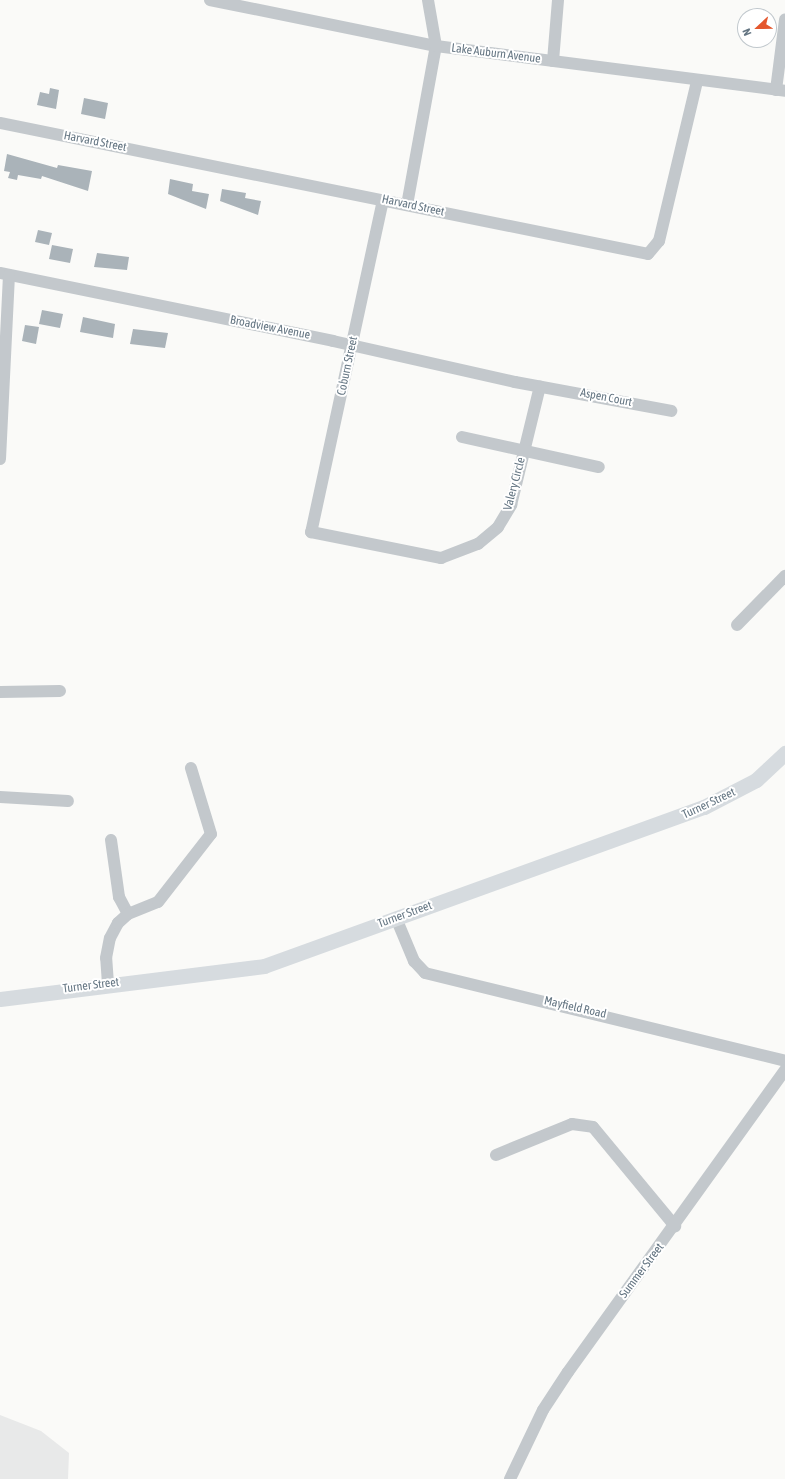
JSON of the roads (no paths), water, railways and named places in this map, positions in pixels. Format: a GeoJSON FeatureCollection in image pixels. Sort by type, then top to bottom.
{"type":"FeatureCollection","features":[{"type":"Feature","properties":{"kind":"main road","name":"Turner Street"},"geometry":{"type":"LineString","coordinates":[[0,999],[108,984],[264,966],[704,807],[756,780],[785,753]]}},
{"type":"Feature","properties":{"kind":"street","name":"Lake Auburn Avenue"},"geometry":{"type":"LineString","coordinates":[[210,0],[436,46],[697,82],[780,91]]}},
{"type":"Feature","properties":{"kind":"street"},"geometry":{"type":"LineString","coordinates":[[407,205],[436,46],[428,0]]}},
{"type":"Feature","properties":{"kind":"street"},"geometry":{"type":"LineString","coordinates":[[553,61],[558,0]]}},
{"type":"Feature","properties":{"kind":"street"},"geometry":{"type":"LineString","coordinates":[[780,91],[785,20]]}},
{"type":"Feature","properties":{"kind":"street","name":"Harvard Street"},"geometry":{"type":"LineString","coordinates":[[0,123],[648,254],[659,241],[697,82]]}},
{"type":"Feature","properties":{"kind":"street","name":"Coburn Street"},"geometry":{"type":"LineString","coordinates":[[311,532],[383,200]]}},
{"type":"Feature","properties":{"kind":"street"},"geometry":{"type":"LineString","coordinates":[[0,459],[5,274]]}},
{"type":"Feature","properties":{"kind":"street","name":"Broadview Avenue"},"geometry":{"type":"LineString","coordinates":[[5,274],[352,345],[540,386]]}},
{"type":"Feature","properties":{"kind":"street","name":"Aspen Court"},"geometry":{"type":"LineString","coordinates":[[540,386],[671,411]]}},
{"type":"Feature","properties":{"kind":"street","name":"Valery Circle"},"geometry":{"type":"LineString","coordinates":[[311,532],[402,552],[452,556],[478,544],[506,517],[540,386]]}},
{"type":"Feature","properties":{"kind":"street"},"geometry":{"type":"LineString","coordinates":[[462,437],[599,467]]}},
{"type":"Feature","properties":{"kind":"street"},"geometry":{"type":"LineString","coordinates":[[737,624],[785,576]]}},
{"type":"Feature","properties":{"kind":"street"},"geometry":{"type":"LineString","coordinates":[[0,692],[60,691]]}},
{"type":"Feature","properties":{"kind":"street"},"geometry":{"type":"LineString","coordinates":[[108,984],[110,938],[128,914],[158,902],[211,834],[191,768]]}},
{"type":"Feature","properties":{"kind":"street"},"geometry":{"type":"LineString","coordinates":[[0,797],[68,801]]}},
{"type":"Feature","properties":{"kind":"street"},"geometry":{"type":"LineString","coordinates":[[111,840],[119,897],[128,914]]}},
{"type":"Feature","properties":{"kind":"street","name":"Mayfield Road"},"geometry":{"type":"LineString","coordinates":[[396,918],[414,961],[425,973],[785,1061]]}},
{"type":"Feature","properties":{"kind":"street","name":"Summer Street"},"geometry":{"type":"LineString","coordinates":[[510,1479],[544,1410],[568,1372],[675,1226],[785,1070]]}},
{"type":"Feature","properties":{"kind":"street"},"geometry":{"type":"LineString","coordinates":[[496,1156],[572,1124],[593,1127],[675,1226]]}}]}
